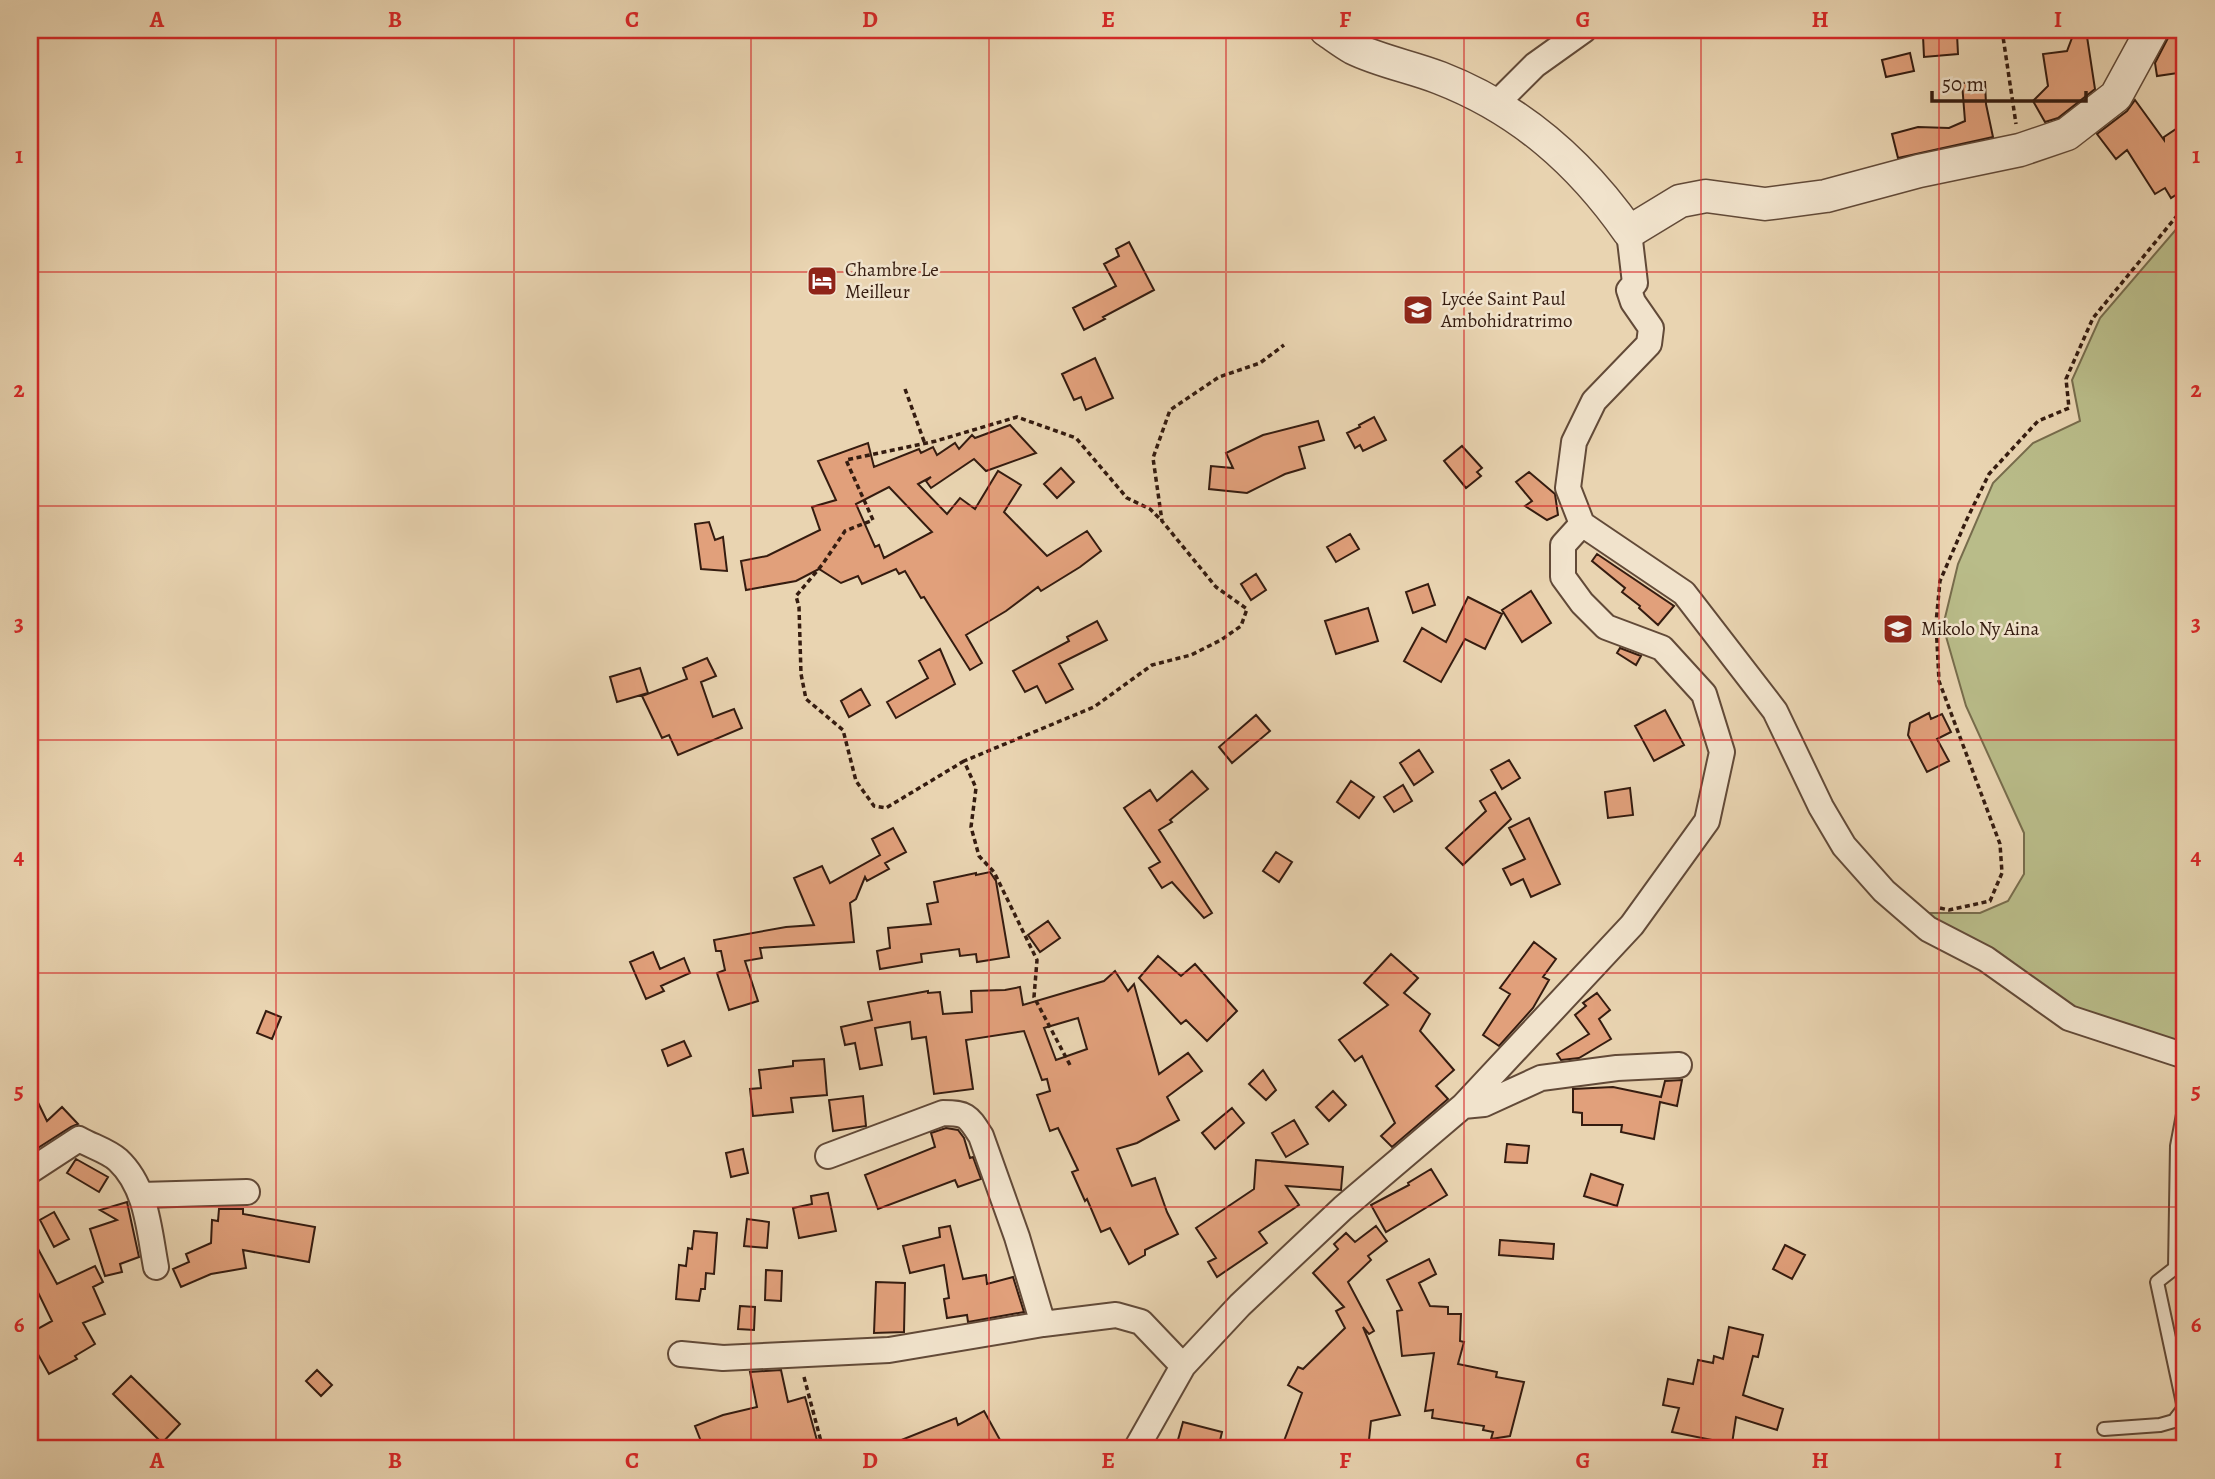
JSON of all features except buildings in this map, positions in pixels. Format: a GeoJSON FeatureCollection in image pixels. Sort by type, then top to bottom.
{"type":"FeatureCollection","features":[{"type":"Feature","properties":{"kind":"street"},"geometry":{"type":"LineString","coordinates":[[1326,30],[1353,48],[1442,78],[1521,120],[1566,156],[1606,199],[1629,232],[1635,283],[1629,290],[1633,302],[1651,327],[1649,344],[1594,401],[1574,442],[1568,488],[1582,524],[1684,593],[1775,711],[1821,807],[1844,846],[1893,899],[1928,929],[1986,959],[2069,1018],[2185,1056]]}},
{"type":"Feature","properties":{"kind":"street"},"geometry":{"type":"LineString","coordinates":[[1495,105],[1535,65],[1584,30]]}},
{"type":"Feature","properties":{"kind":"street"},"geometry":{"type":"LineString","coordinates":[[1629,232],[1680,201],[1706,196],[1765,204],[1826,196],[1919,171],[2020,150],[2067,134],[2116,96],[2152,30]]}},
{"type":"Feature","properties":{"kind":"street"},"geometry":{"type":"LineString","coordinates":[[1139,1448],[1183,1366],[1240,1305],[1334,1217],[1463,1106],[1632,925],[1707,821],[1722,752],[1704,694],[1662,648],[1606,627],[1582,603],[1563,577],[1563,545],[1582,524]]}},
{"type":"Feature","properties":{"kind":"street"},"geometry":{"type":"LineString","coordinates":[[1463,1106],[1484,1104],[1541,1078],[1618,1068],[1678,1065]]}},
{"type":"Feature","properties":{"kind":"street"},"geometry":{"type":"LineString","coordinates":[[828,1156],[943,1113],[961,1113],[971,1121],[981,1136],[1017,1237],[1043,1324]]}},
{"type":"Feature","properties":{"kind":"street"},"geometry":{"type":"LineString","coordinates":[[30,1171],[79,1139],[117,1159],[138,1185],[156,1267]]}},
{"type":"Feature","properties":{"kind":"street"},"geometry":{"type":"LineString","coordinates":[[141,1195],[247,1192]]}},
{"type":"Feature","properties":{"kind":"street"},"geometry":{"type":"LineString","coordinates":[[681,1354],[723,1358],[889,1350],[1043,1324],[1116,1315],[1141,1322],[1183,1366]]}},
{"type":"Feature","properties":{"kind":"lane"},"geometry":{"type":"LineString","coordinates":[[2104,1429],[2167,1423],[2174,1421],[2184,1408],[2157,1282],[2175,1268],[2177,1146],[2185,1104]]}},
{"type":"Feature","properties":{"kind":"path"},"geometry":{"type":"LineString","coordinates":[[2002,30],[2020,150]]}},
{"type":"Feature","properties":{"kind":"path"},"geometry":{"type":"LineString","coordinates":[[1936,907],[1949,911],[1990,901],[2003,873],[2000,844],[1938,681],[1936,623],[1940,582],[1989,474],[2038,421],[2069,408],[2066,379],[2093,317],[2185,206]]}},
{"type":"Feature","properties":{"kind":"path"},"geometry":{"type":"LineString","coordinates":[[1161,521],[1153,458],[1170,410],[1219,377],[1260,363],[1284,345]]}},
{"type":"Feature","properties":{"kind":"path"},"geometry":{"type":"LineString","coordinates":[[905,389],[925,444]]}},
{"type":"Feature","properties":{"kind":"path"},"geometry":{"type":"LineString","coordinates":[[1017,417],[1076,438],[1127,498],[1150,509],[1216,587],[1247,609],[1241,626],[1221,640],[1191,655],[1152,665],[1094,707],[964,761],[886,808],[874,806],[856,781],[843,730],[806,699],[796,596],[822,565],[845,531],[873,520],[846,460],[925,444],[1017,417]]}},
{"type":"Feature","properties":{"kind":"path"},"geometry":{"type":"LineString","coordinates":[[964,761],[975,788],[971,827],[979,856],[994,872],[1037,960],[1034,997],[1070,1065]]}},
{"type":"Feature","properties":{"kind":"path"},"geometry":{"type":"LineString","coordinates":[[798,1355],[823,1449]]}},
{"type":"Feature","properties":{"kind":"green space"},"geometry":{"type":"Polygon","coordinates":[[[2185,219],[2185,1043],[2079,1014],[1924,913],[1980,913],[2008,901],[2024,874],[2024,833],[1966,706],[1943,626],[1958,564],[1993,483],[2033,443],[2080,421],[2072,380],[2100,318],[2185,219]]]}},
{"type":"Feature","properties":{"kind":"place","name":"Chambre Le Meilleur"},"geometry":{"type":"Point","coordinates":[822,281]}},
{"type":"Feature","properties":{"kind":"place","name":"Lycée Saint Paul Ambohidratrimo"},"geometry":{"type":"Point","coordinates":[1418,310]}},
{"type":"Feature","properties":{"kind":"place","name":"Mikolo Ny Aina"},"geometry":{"type":"Point","coordinates":[1898,629]}}]}
